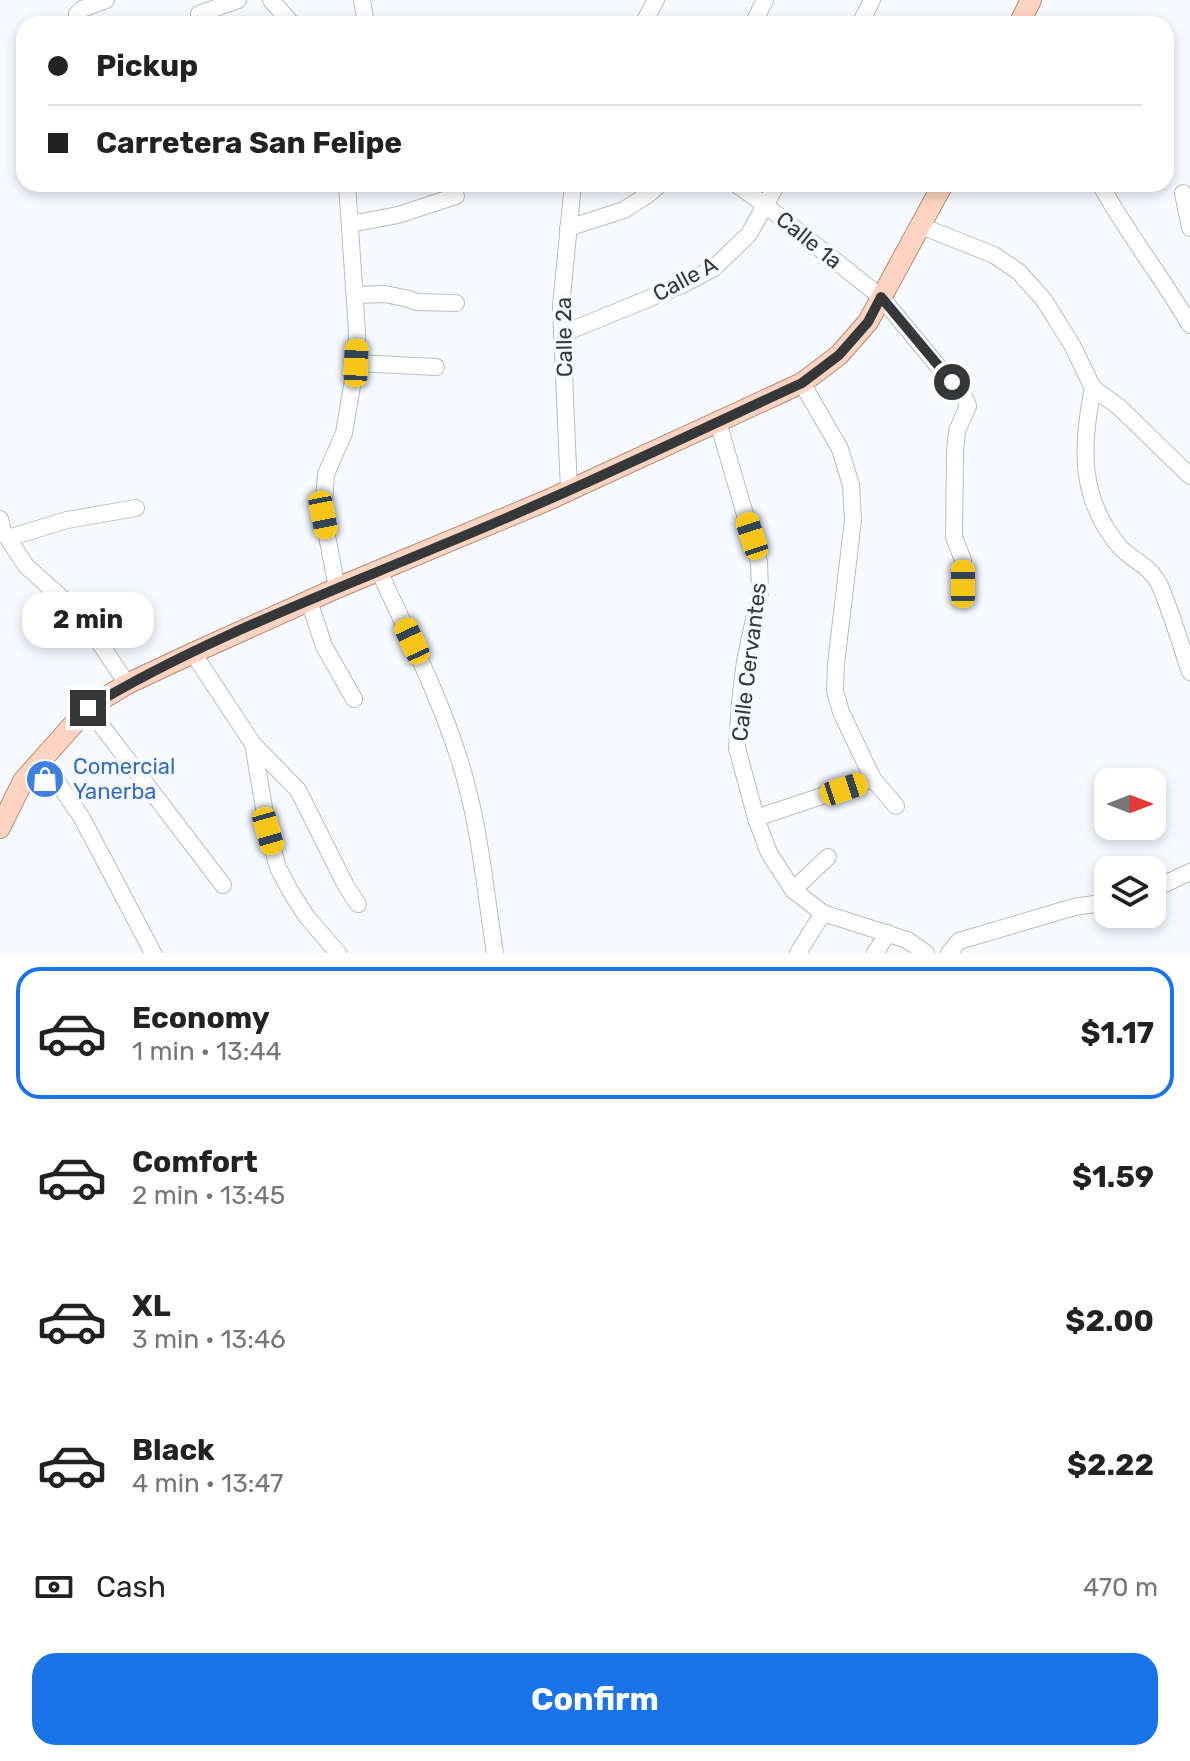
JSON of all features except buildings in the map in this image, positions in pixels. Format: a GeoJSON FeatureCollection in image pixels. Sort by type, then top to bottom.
{"type":"FeatureCollection","features":[{"type":"Feature","properties":{"kind":"main road"},"geometry":{"type":"LineString","coordinates":[[0,828],[23,781],[88,708],[127,684],[337,588],[569,490],[802,383],[839,355],[868,322],[939,192]]}},
{"type":"Feature","properties":{"kind":"street"},"geometry":{"type":"LineString","coordinates":[[77,16],[82,9],[106,0]]}},
{"type":"Feature","properties":{"kind":"street"},"geometry":{"type":"LineString","coordinates":[[199,14],[238,0]]}},
{"type":"Feature","properties":{"kind":"street"},"geometry":{"type":"LineString","coordinates":[[271,0],[285,16]]}},
{"type":"Feature","properties":{"kind":"street"},"geometry":{"type":"LineString","coordinates":[[337,588],[323,515],[326,474],[344,433],[356,363],[357,332],[348,192]]}},
{"type":"Feature","properties":{"kind":"street","name":"Calle 2a"},"geometry":{"type":"LineString","coordinates":[[569,490],[561,306],[572,192]]}},
{"type":"Feature","properties":{"kind":"street"},"geometry":{"type":"LineString","coordinates":[[568,228],[624,210],[651,192]]}},
{"type":"Feature","properties":{"kind":"street","name":"Calle 1a"},"geometry":{"type":"LineString","coordinates":[[747,192],[881,297],[966,400],[968,406],[957,431],[955,452],[954,537],[963,560],[963,584]]}},
{"type":"Feature","properties":{"kind":"street","name":"Calle A"},"geometry":{"type":"LineString","coordinates":[[562,334],[682,285],[714,268],[749,234],[772,192]]}},
{"type":"Feature","properties":{"kind":"street"},"geometry":{"type":"LineString","coordinates":[[1104,192],[1190,325]]}},
{"type":"Feature","properties":{"kind":"street"},"geometry":{"type":"LineString","coordinates":[[1186,195],[1190,228]]}},
{"type":"Feature","properties":{"kind":"street"},"geometry":{"type":"LineString","coordinates":[[350,224],[398,215],[456,196]]}},
{"type":"Feature","properties":{"kind":"street"},"geometry":{"type":"LineString","coordinates":[[921,226],[994,255],[1019,272],[1044,300],[1072,345],[1093,388],[1119,407],[1190,476]]}},
{"type":"Feature","properties":{"kind":"street"},"geometry":{"type":"LineString","coordinates":[[355,295],[385,294],[417,302],[456,303]]}},
{"type":"Feature","properties":{"kind":"street"},"geometry":{"type":"LineString","coordinates":[[356,363],[436,367]]}},
{"type":"Feature","properties":{"kind":"street"},"geometry":{"type":"LineString","coordinates":[[802,383],[840,449],[851,485],[853,520],[835,691],[841,712],[873,779],[896,806]]}},
{"type":"Feature","properties":{"kind":"street"},"geometry":{"type":"LineString","coordinates":[[1093,388],[1085,445],[1086,476],[1093,502],[1106,530],[1124,551],[1145,565],[1158,580],[1187,651],[1190,672]]}},
{"type":"Feature","properties":{"kind":"street","name":"Calle Cervantes"},"geometry":{"type":"LineString","coordinates":[[718,422],[759,562],[760,592],[745,661],[737,748],[769,853],[793,890],[823,913],[907,940],[926,953]]}},
{"type":"Feature","properties":{"kind":"street"},"geometry":{"type":"LineString","coordinates":[[8,538],[67,520],[136,508]]}},
{"type":"Feature","properties":{"kind":"street"},"geometry":{"type":"LineString","coordinates":[[0,519],[26,566],[82,616],[127,684]]}},
{"type":"Feature","properties":{"kind":"street"},"geometry":{"type":"LineString","coordinates":[[379,571],[423,665],[461,764],[477,830],[495,953]]}},
{"type":"Feature","properties":{"kind":"street"},"geometry":{"type":"LineString","coordinates":[[309,601],[324,646],[354,699]]}},
{"type":"Feature","properties":{"kind":"street"},"geometry":{"type":"LineString","coordinates":[[193,653],[253,744],[298,790],[358,904]]}},
{"type":"Feature","properties":{"kind":"street"},"geometry":{"type":"LineString","coordinates":[[88,708],[223,885]]}},
{"type":"Feature","properties":{"kind":"street"},"geometry":{"type":"LineString","coordinates":[[253,744],[268,831],[278,868],[307,917],[338,953]]}},
{"type":"Feature","properties":{"kind":"street"},"geometry":{"type":"LineString","coordinates":[[42,760],[93,838],[153,953]]}},
{"type":"Feature","properties":{"kind":"street"},"geometry":{"type":"LineString","coordinates":[[756,818],[873,779]]}},
{"type":"Feature","properties":{"kind":"street"},"geometry":{"type":"LineString","coordinates":[[793,890],[828,857]]}},
{"type":"Feature","properties":{"kind":"street"},"geometry":{"type":"LineString","coordinates":[[1166,883],[1190,872]]}},
{"type":"Feature","properties":{"kind":"street"},"geometry":{"type":"LineString","coordinates":[[949,953],[959,941],[1074,907],[1094,904]]}},
{"type":"Feature","properties":{"kind":"street"},"geometry":{"type":"LineString","coordinates":[[798,953],[823,913]]}},
{"type":"Feature","properties":{"kind":"street"},"geometry":{"type":"LineString","coordinates":[[875,953],[888,933]]}},
{"type":"Feature","properties":{"kind":"place","name":"Comercial Yanerba"},"geometry":{"type":"Point","coordinates":[45,779]}},
{"type":"Feature","properties":{"kind":"route"},"geometry":{"type":"LineString","coordinates":[[88,708],[127,684],[193,653],[337,588],[548,500],[802,383],[839,355],[868,322],[881,297],[952,382]]}}]}
